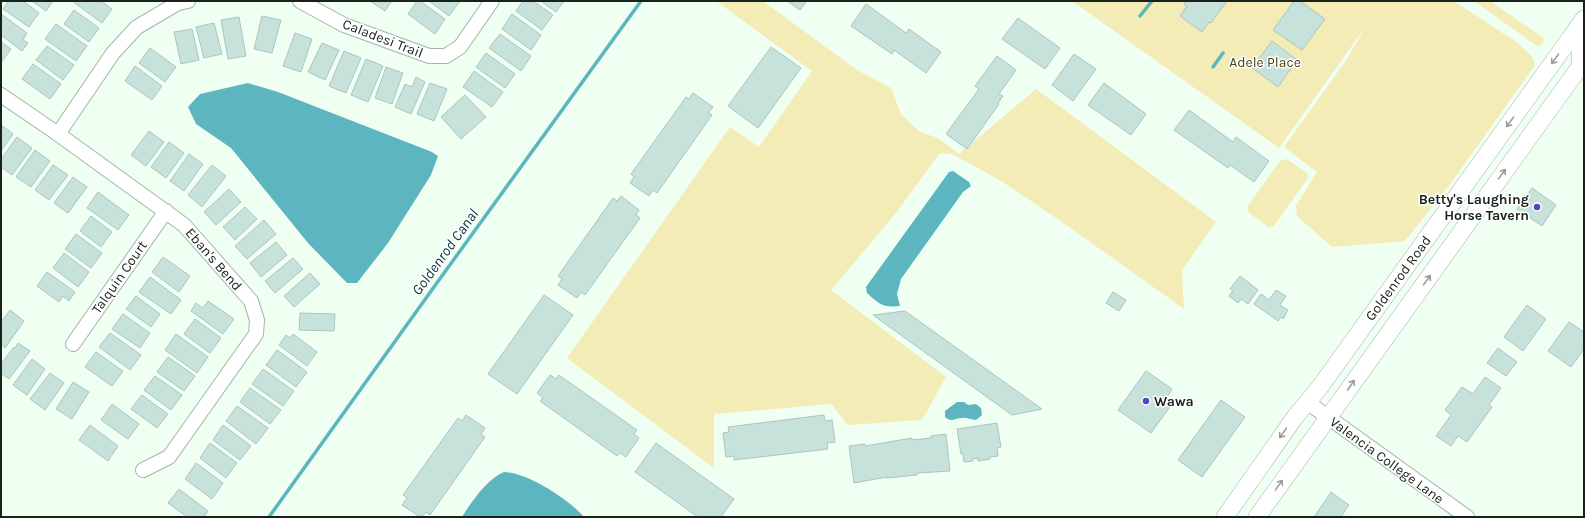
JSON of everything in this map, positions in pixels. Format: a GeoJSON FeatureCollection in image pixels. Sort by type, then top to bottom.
{"type":"FeatureCollection","features":[{"type":"Feature","properties":{"kind":"main road"},"geometry":{"type":"LineString","coordinates":[[1581,23],[1582,34],[1580,54],[1582,64]]}},
{"type":"Feature","properties":{"kind":"main road","name":"Goldenrod Road"},"geometry":{"type":"LineString","coordinates":[[1225,517],[1295,417],[1320,387],[1372,316],[1581,23]]}},
{"type":"Feature","properties":{"kind":"main road","name":"Goldenrod Road"},"geometry":{"type":"LineString","coordinates":[[1257,517],[1582,64]]}},
{"type":"Feature","properties":{"kind":"street"},"geometry":{"type":"LineString","coordinates":[[58,134],[113,53],[137,27],[178,3],[188,1]]}},
{"type":"Feature","properties":{"kind":"street","name":"Caladesi Trail"},"geometry":{"type":"LineString","coordinates":[[309,3],[344,25],[429,56],[446,56],[460,46],[492,1]]}},
{"type":"Feature","properties":{"kind":"street","name":"Eban's Bend"},"geometry":{"type":"LineString","coordinates":[[1,95],[166,210],[184,225],[251,301],[257,320],[256,334],[169,457],[143,470]]}},
{"type":"Feature","properties":{"kind":"street","name":"Talquin Court"},"geometry":{"type":"LineString","coordinates":[[73,344],[166,210]]}},
{"type":"Feature","properties":{"kind":"street","name":"Valencia College Lane"},"geometry":{"type":"LineString","coordinates":[[1307,402],[1467,517]]}},
{"type":"Feature","properties":{"kind":"green space"},"geometry":{"type":"Polygon","coordinates":[[[716,1],[763,1],[857,70],[891,88],[901,114],[920,132],[938,138],[959,154],[1036,89],[1216,222],[1182,270],[1184,309],[1062,222],[1001,181],[952,154],[940,153],[896,213],[831,290],[946,377],[922,420],[848,425],[831,404],[714,414],[714,468],[567,358],[730,127],[759,147],[812,71],[716,1]]]}},
{"type":"Feature","properties":{"kind":"green space","name":"Adele Place"},"geometry":{"type":"Polygon","coordinates":[[[1072,1],[1454,1],[1515,41],[1532,56],[1535,65],[1451,183],[1405,241],[1332,247],[1297,216],[1296,206],[1317,172],[1284,147],[1345,62],[1366,26],[1279,148],[1072,1]]]}},
{"type":"Feature","properties":{"kind":"green space"},"geometry":{"type":"Polygon","coordinates":[[[1474,1],[1490,1],[1542,37],[1544,39],[1542,45],[1537,46],[1474,1]]]}},
{"type":"Feature","properties":{"kind":"green space"},"geometry":{"type":"Polygon","coordinates":[[[1287,159],[1308,174],[1308,178],[1274,226],[1269,227],[1249,213],[1247,207],[1280,161],[1287,159]]]}},
{"type":"Feature","properties":{"kind":"water"},"geometry":{"type":"Polygon","coordinates":[[[248,83],[278,92],[432,152],[438,156],[431,175],[388,243],[357,283],[347,283],[308,243],[231,148],[196,124],[188,107],[200,94],[248,83]]]}},
{"type":"Feature","properties":{"kind":"water"},"geometry":{"type":"Polygon","coordinates":[[[953,171],[969,182],[971,186],[963,192],[901,279],[897,294],[900,306],[885,306],[867,293],[866,287],[949,172],[953,171]]]}},
{"type":"Feature","properties":{"kind":"water"},"geometry":{"type":"Polygon","coordinates":[[[957,402],[964,402],[968,405],[976,404],[981,408],[982,415],[976,420],[964,418],[951,420],[947,419],[945,417],[945,411],[957,402]]]}},
{"type":"Feature","properties":{"kind":"water"},"geometry":{"type":"Polygon","coordinates":[[[504,472],[514,473],[547,488],[558,495],[584,517],[462,517],[486,485],[504,472]]]}},
{"type":"Feature","properties":{"kind":"building"},"geometry":{"type":"Polygon","coordinates":[[[9,1],[23,1],[39,13],[29,27],[3,9],[9,1]]]}},
{"type":"Feature","properties":{"kind":"building"},"geometry":{"type":"Polygon","coordinates":[[[32,1],[53,1],[46,11],[32,1]]]}},
{"type":"Feature","properties":{"kind":"building"},"geometry":{"type":"Polygon","coordinates":[[[72,1],[101,1],[112,9],[102,23],[72,1]]]}},
{"type":"Feature","properties":{"kind":"building"},"geometry":{"type":"Polygon","coordinates":[[[370,1],[392,1],[385,11],[370,1]]]}},
{"type":"Feature","properties":{"kind":"building"},"geometry":{"type":"Polygon","coordinates":[[[417,1],[420,1],[445,19],[435,34],[408,14],[417,1]]]}},
{"type":"Feature","properties":{"kind":"building"},"geometry":{"type":"Polygon","coordinates":[[[429,1],[460,1],[449,16],[429,1]]]}},
{"type":"Feature","properties":{"kind":"building"},"geometry":{"type":"Polygon","coordinates":[[[523,1],[533,1],[553,15],[542,30],[516,11],[523,1]]]}},
{"type":"Feature","properties":{"kind":"building"},"geometry":{"type":"Polygon","coordinates":[[[541,1],[564,1],[556,12],[541,1]]]}},
{"type":"Feature","properties":{"kind":"building"},"geometry":{"type":"Polygon","coordinates":[[[787,1],[807,1],[800,10],[787,1]]]}},
{"type":"Feature","properties":{"kind":"building"},"geometry":{"type":"Polygon","coordinates":[[[1186,1],[1227,1],[1211,23],[1209,22],[1202,32],[1180,16],[1187,6],[1184,4],[1186,1]]]}},
{"type":"Feature","properties":{"kind":"building"},"geometry":{"type":"Polygon","coordinates":[[[1294,1],[1300,1],[1325,19],[1302,50],[1273,30],[1294,1]]]}},
{"type":"Feature","properties":{"kind":"building"},"geometry":{"type":"Polygon","coordinates":[[[866,4],[906,33],[909,29],[941,52],[926,73],[894,50],[892,54],[851,26],[866,4]]]}},
{"type":"Feature","properties":{"kind":"building"},"geometry":{"type":"Polygon","coordinates":[[[74,10],[99,28],[89,42],[64,24],[74,10]]]}},
{"type":"Feature","properties":{"kind":"building"},"geometry":{"type":"Polygon","coordinates":[[[1,14],[27,33],[23,40],[28,43],[22,51],[1,35],[1,14]]]}},
{"type":"Feature","properties":{"kind":"building"},"geometry":{"type":"Polygon","coordinates":[[[512,14],[541,35],[531,50],[502,29],[512,14]]]}},
{"type":"Feature","properties":{"kind":"building"},"geometry":{"type":"Polygon","coordinates":[[[262,16],[281,20],[272,53],[254,49],[262,16]]]}},
{"type":"Feature","properties":{"kind":"building"},"geometry":{"type":"Polygon","coordinates":[[[239,17],[246,56],[228,59],[221,20],[239,17]]]}},
{"type":"Feature","properties":{"kind":"building"},"geometry":{"type":"Polygon","coordinates":[[[1018,18],[1060,48],[1045,69],[1002,39],[1018,18]]]}},
{"type":"Feature","properties":{"kind":"building"},"geometry":{"type":"Polygon","coordinates":[[[214,23],[222,54],[204,58],[196,27],[214,23]]]}},
{"type":"Feature","properties":{"kind":"building"},"geometry":{"type":"Polygon","coordinates":[[[56,24],[87,46],[76,61],[45,39],[56,24]]]}},
{"type":"Feature","properties":{"kind":"building"},"geometry":{"type":"Polygon","coordinates":[[[192,29],[199,60],[181,64],[174,32],[192,29]]]}},
{"type":"Feature","properties":{"kind":"building"},"geometry":{"type":"Polygon","coordinates":[[[295,33],[312,39],[301,72],[283,66],[295,33]]]}},
{"type":"Feature","properties":{"kind":"building"},"geometry":{"type":"Polygon","coordinates":[[[500,34],[531,56],[521,71],[489,48],[500,34]]]}},
{"type":"Feature","properties":{"kind":"building"},"geometry":{"type":"Polygon","coordinates":[[[1272,41],[1297,60],[1278,87],[1252,68],[1272,41]]]}},
{"type":"Feature","properties":{"kind":"building"},"geometry":{"type":"Polygon","coordinates":[[[1,42],[11,49],[1,63],[1,42]]]}},
{"type":"Feature","properties":{"kind":"building"},"geometry":{"type":"Polygon","coordinates":[[[322,43],[339,50],[325,80],[308,72],[322,43]]]}},
{"type":"Feature","properties":{"kind":"building"},"geometry":{"type":"Polygon","coordinates":[[[47,46],[74,65],[63,80],[36,60],[47,46]]]}},
{"type":"Feature","properties":{"kind":"building"},"geometry":{"type":"Polygon","coordinates":[[[771,47],[801,68],[758,128],[728,106],[771,47]]]}},
{"type":"Feature","properties":{"kind":"building"},"geometry":{"type":"Polygon","coordinates":[[[150,48],[176,67],[165,82],[139,63],[150,48]]]}},
{"type":"Feature","properties":{"kind":"building"},"geometry":{"type":"Polygon","coordinates":[[[344,51],[361,58],[346,93],[329,86],[344,51]]]}},
{"type":"Feature","properties":{"kind":"building"},"geometry":{"type":"Polygon","coordinates":[[[486,53],[515,74],[505,88],[476,67],[486,53]]]}},
{"type":"Feature","properties":{"kind":"building"},"geometry":{"type":"Polygon","coordinates":[[[1074,54],[1096,69],[1073,101],[1052,85],[1074,54]]]}},
{"type":"Feature","properties":{"kind":"building"},"geometry":{"type":"Polygon","coordinates":[[[997,56],[1016,70],[999,94],[1003,96],[998,103],[999,104],[967,149],[946,134],[979,89],[975,86],[997,56]]]}},
{"type":"Feature","properties":{"kind":"building"},"geometry":{"type":"Polygon","coordinates":[[[366,59],[383,66],[368,102],[351,95],[366,59]]]}},
{"type":"Feature","properties":{"kind":"building"},"geometry":{"type":"Polygon","coordinates":[[[33,64],[61,84],[50,99],[22,79],[33,64]]]}},
{"type":"Feature","properties":{"kind":"building"},"geometry":{"type":"Polygon","coordinates":[[[135,66],[162,86],[152,100],[125,81],[135,66]]]}},
{"type":"Feature","properties":{"kind":"building"},"geometry":{"type":"Polygon","coordinates":[[[386,67],[403,73],[392,104],[375,98],[386,67]]]}},
{"type":"Feature","properties":{"kind":"building"},"geometry":{"type":"Polygon","coordinates":[[[474,71],[503,92],[492,107],[463,87],[474,71]]]}},
{"type":"Feature","properties":{"kind":"building"},"geometry":{"type":"Polygon","coordinates":[[[416,77],[425,82],[411,114],[395,107],[405,84],[412,87],[416,77]]]}},
{"type":"Feature","properties":{"kind":"building"},"geometry":{"type":"Polygon","coordinates":[[[430,83],[447,89],[434,121],[417,114],[430,83]]]}},
{"type":"Feature","properties":{"kind":"building"},"geometry":{"type":"Polygon","coordinates":[[[1104,83],[1146,114],[1131,135],[1088,105],[1104,83]]]}},
{"type":"Feature","properties":{"kind":"building"},"geometry":{"type":"Polygon","coordinates":[[[693,93],[713,107],[708,113],[712,115],[657,193],[653,190],[649,196],[630,183],[634,177],[631,174],[686,97],[689,99],[693,93]]]}},
{"type":"Feature","properties":{"kind":"building"},"geometry":{"type":"Polygon","coordinates":[[[465,95],[486,117],[461,139],[441,117],[465,95]]]}},
{"type":"Feature","properties":{"kind":"building"},"geometry":{"type":"Polygon","coordinates":[[[1189,110],[1233,142],[1236,137],[1269,161],[1254,182],[1230,165],[1228,168],[1174,130],[1189,110]]]}},
{"type":"Feature","properties":{"kind":"building"},"geometry":{"type":"Polygon","coordinates":[[[1,125],[13,134],[1,151],[1,125]]]}},
{"type":"Feature","properties":{"kind":"building"},"geometry":{"type":"Polygon","coordinates":[[[149,131],[164,142],[146,166],[131,155],[149,131]]]}},
{"type":"Feature","properties":{"kind":"building"},"geometry":{"type":"Polygon","coordinates":[[[17,137],[32,148],[12,175],[1,167],[1,159],[17,137]]]}},
{"type":"Feature","properties":{"kind":"building"},"geometry":{"type":"Polygon","coordinates":[[[169,142],[184,153],[166,178],[151,167],[169,142]]]}},
{"type":"Feature","properties":{"kind":"building"},"geometry":{"type":"Polygon","coordinates":[[[35,150],[50,161],[31,187],[16,177],[35,150]]]}},
{"type":"Feature","properties":{"kind":"building"},"geometry":{"type":"Polygon","coordinates":[[[189,154],[203,164],[184,191],[170,181],[189,154]]]}},
{"type":"Feature","properties":{"kind":"building"},"geometry":{"type":"Polygon","coordinates":[[[53,165],[68,175],[49,200],[35,190],[53,165]]]}},
{"type":"Feature","properties":{"kind":"building"},"geometry":{"type":"Polygon","coordinates":[[[212,165],[226,176],[202,207],[188,195],[212,165]]]}},
{"type":"Feature","properties":{"kind":"building"},"geometry":{"type":"Polygon","coordinates":[[[73,177],[87,187],[68,213],[54,203],[73,177]]]}},
{"type":"Feature","properties":{"kind":"building","name":"Betty's Laughing Horse Tavern"},"geometry":{"type":"Polygon","coordinates":[[[1532,188],[1556,205],[1542,226],[1517,209],[1532,188]]]}},
{"type":"Feature","properties":{"kind":"building"},"geometry":{"type":"Polygon","coordinates":[[[229,189],[241,202],[216,225],[204,212],[229,189]]]}},
{"type":"Feature","properties":{"kind":"building"},"geometry":{"type":"Polygon","coordinates":[[[98,192],[129,215],[118,230],[87,208],[98,192]]]}},
{"type":"Feature","properties":{"kind":"building"},"geometry":{"type":"Polygon","coordinates":[[[621,196],[639,210],[636,215],[640,218],[585,295],[581,292],[577,298],[558,285],[562,279],[558,276],[613,198],[617,201],[621,196]]]}},
{"type":"Feature","properties":{"kind":"building"},"geometry":{"type":"Polygon","coordinates":[[[245,207],[257,219],[235,240],[223,227],[245,207]]]}},
{"type":"Feature","properties":{"kind":"building"},"geometry":{"type":"Polygon","coordinates":[[[91,216],[112,232],[101,247],[80,231],[91,216]]]}},
{"type":"Feature","properties":{"kind":"building"},"geometry":{"type":"Polygon","coordinates":[[[264,220],[276,234],[247,259],[235,246],[264,220]]]}},
{"type":"Feature","properties":{"kind":"building"},"geometry":{"type":"Polygon","coordinates":[[[76,234],[102,253],[91,268],[65,249],[76,234]]]}},
{"type":"Feature","properties":{"kind":"building"},"geometry":{"type":"Polygon","coordinates":[[[276,242],[287,255],[261,277],[250,263],[276,242]]]}},
{"type":"Feature","properties":{"kind":"building"},"geometry":{"type":"Polygon","coordinates":[[[64,253],[89,272],[78,287],[53,268],[64,253]]]}},
{"type":"Feature","properties":{"kind":"building"},"geometry":{"type":"Polygon","coordinates":[[[163,257],[190,276],[179,292],[152,272],[163,257]]]}},
{"type":"Feature","properties":{"kind":"building"},"geometry":{"type":"Polygon","coordinates":[[[293,258],[303,269],[275,293],[265,281],[293,258]]]}},
{"type":"Feature","properties":{"kind":"building"},"geometry":{"type":"Polygon","coordinates":[[[47,272],[75,292],[69,301],[63,296],[59,302],[37,286],[47,272]]]}},
{"type":"Feature","properties":{"kind":"building"},"geometry":{"type":"Polygon","coordinates":[[[310,273],[320,284],[294,307],[284,296],[310,273]]]}},
{"type":"Feature","properties":{"kind":"building"},"geometry":{"type":"Polygon","coordinates":[[[1240,276],[1258,290],[1248,304],[1241,299],[1238,303],[1229,296],[1233,291],[1230,289],[1240,276]]]}},
{"type":"Feature","properties":{"kind":"building"},"geometry":{"type":"Polygon","coordinates":[[[150,277],[181,300],[171,314],[139,292],[150,277]]]}},
{"type":"Feature","properties":{"kind":"building"},"geometry":{"type":"Polygon","coordinates":[[[1276,290],[1286,296],[1280,305],[1288,310],[1283,319],[1281,317],[1278,321],[1254,304],[1261,294],[1269,300],[1276,290]]]}},
{"type":"Feature","properties":{"kind":"building"},"geometry":{"type":"Polygon","coordinates":[[[1113,292],[1126,300],[1119,311],[1106,303],[1113,292]]]}},
{"type":"Feature","properties":{"kind":"building"},"geometry":{"type":"Polygon","coordinates":[[[544,295],[573,315],[517,394],[488,374],[544,295]]]}},
{"type":"Feature","properties":{"kind":"building"},"geometry":{"type":"Polygon","coordinates":[[[136,296],[160,314],[151,327],[126,309],[136,296]]]}},
{"type":"Feature","properties":{"kind":"building"},"geometry":{"type":"Polygon","coordinates":[[[208,301],[234,319],[223,334],[191,311],[196,303],[203,308],[208,301]]]}},
{"type":"Feature","properties":{"kind":"building"},"geometry":{"type":"Polygon","coordinates":[[[1527,305],[1546,319],[1523,351],[1504,337],[1527,305]]]}},
{"type":"Feature","properties":{"kind":"building"},"geometry":{"type":"Polygon","coordinates":[[[10,310],[24,321],[5,348],[1,345],[1,322],[10,310]]]}},
{"type":"Feature","properties":{"kind":"building"},"geometry":{"type":"Polygon","coordinates":[[[905,311],[1042,409],[1012,415],[873,315],[905,311]]]}},
{"type":"Feature","properties":{"kind":"building"},"geometry":{"type":"Polygon","coordinates":[[[300,313],[335,314],[334,331],[299,330],[300,313]]]}},
{"type":"Feature","properties":{"kind":"building"},"geometry":{"type":"Polygon","coordinates":[[[123,314],[150,333],[140,348],[112,329],[123,314]]]}},
{"type":"Feature","properties":{"kind":"building"},"geometry":{"type":"Polygon","coordinates":[[[195,319],[221,338],[210,353],[184,334],[195,319]]]}},
{"type":"Feature","properties":{"kind":"building"},"geometry":{"type":"Polygon","coordinates":[[[1569,322],[1584,332],[1584,349],[1571,367],[1548,351],[1569,322]]]}},
{"type":"Feature","properties":{"kind":"building"},"geometry":{"type":"Polygon","coordinates":[[[110,333],[141,355],[130,370],[99,347],[110,333]]]}},
{"type":"Feature","properties":{"kind":"building"},"geometry":{"type":"Polygon","coordinates":[[[176,334],[208,357],[197,373],[165,350],[176,334]]]}},
{"type":"Feature","properties":{"kind":"building"},"geometry":{"type":"Polygon","coordinates":[[[293,334],[317,352],[307,366],[279,345],[286,335],[290,338],[293,334]]]}},
{"type":"Feature","properties":{"kind":"building"},"geometry":{"type":"Polygon","coordinates":[[[18,343],[30,351],[9,379],[1,373],[1,364],[18,343]]]}},
{"type":"Feature","properties":{"kind":"building"},"geometry":{"type":"Polygon","coordinates":[[[1498,348],[1517,362],[1506,376],[1487,363],[1498,348]]]}},
{"type":"Feature","properties":{"kind":"building"},"geometry":{"type":"Polygon","coordinates":[[[277,350],[307,372],[296,387],[266,365],[277,350]]]}},
{"type":"Feature","properties":{"kind":"building"},"geometry":{"type":"Polygon","coordinates":[[[96,352],[123,371],[112,386],[85,367],[96,352]]]}},
{"type":"Feature","properties":{"kind":"building"},"geometry":{"type":"Polygon","coordinates":[[[168,357],[195,376],[184,391],[157,372],[168,357]]]}},
{"type":"Feature","properties":{"kind":"building"},"geometry":{"type":"Polygon","coordinates":[[[32,359],[45,369],[27,395],[13,385],[32,359]]]}},
{"type":"Feature","properties":{"kind":"building"},"geometry":{"type":"Polygon","coordinates":[[[263,369],[294,391],[283,406],[252,384],[263,369]]]}},
{"type":"Feature","properties":{"kind":"building","name":"Wawa"},"geometry":{"type":"Polygon","coordinates":[[[1146,371],[1172,389],[1166,399],[1172,404],[1151,433],[1118,410],[1146,371]]]}},
{"type":"Feature","properties":{"kind":"building"},"geometry":{"type":"Polygon","coordinates":[[[50,373],[64,383],[45,410],[30,399],[50,373]]]}},
{"type":"Feature","properties":{"kind":"building"},"geometry":{"type":"Polygon","coordinates":[[[550,375],[556,379],[559,375],[637,430],[634,434],[639,438],[626,457],[620,453],[617,456],[540,401],[543,398],[537,393],[550,375]]]}},
{"type":"Feature","properties":{"kind":"building"},"geometry":{"type":"Polygon","coordinates":[[[155,376],[182,395],[171,410],[144,390],[155,376]]]}},
{"type":"Feature","properties":{"kind":"building"},"geometry":{"type":"Polygon","coordinates":[[[1485,377],[1501,388],[1489,405],[1492,407],[1467,442],[1458,436],[1451,446],[1436,436],[1451,415],[1445,410],[1462,387],[1473,394],[1485,377]]]}},
{"type":"Feature","properties":{"kind":"building"},"geometry":{"type":"Polygon","coordinates":[[[73,382],[89,392],[72,419],[56,409],[73,382]]]}},
{"type":"Feature","properties":{"kind":"building"},"geometry":{"type":"Polygon","coordinates":[[[250,388],[281,410],[270,424],[240,402],[250,388]]]}},
{"type":"Feature","properties":{"kind":"building"},"geometry":{"type":"Polygon","coordinates":[[[142,395],[168,414],[157,428],[131,409],[142,395]]]}},
{"type":"Feature","properties":{"kind":"building","name":"Wawa"},"geometry":{"type":"Polygon","coordinates":[[[1221,400],[1245,417],[1202,477],[1178,460],[1221,400]]]}},
{"type":"Feature","properties":{"kind":"building"},"geometry":{"type":"Polygon","coordinates":[[[112,404],[139,424],[128,439],[101,420],[112,404]]]}},
{"type":"Feature","properties":{"kind":"building"},"geometry":{"type":"Polygon","coordinates":[[[237,406],[268,428],[256,444],[226,421],[237,406]]]}},
{"type":"Feature","properties":{"kind":"building"},"geometry":{"type":"Polygon","coordinates":[[[466,415],[485,428],[481,434],[485,437],[430,515],[426,512],[422,517],[420,517],[402,505],[407,498],[403,495],[458,418],[462,421],[466,415]]]}},
{"type":"Feature","properties":{"kind":"building"},"geometry":{"type":"Polygon","coordinates":[[[824,415],[825,421],[832,420],[835,442],[827,443],[828,449],[734,460],[734,456],[726,457],[723,433],[729,432],[728,427],[824,415]]]}},
{"type":"Feature","properties":{"kind":"building"},"geometry":{"type":"Polygon","coordinates":[[[997,423],[1001,447],[997,448],[998,456],[990,457],[990,459],[978,461],[978,458],[973,459],[973,461],[964,462],[963,454],[961,454],[957,429],[997,423]]]}},
{"type":"Feature","properties":{"kind":"building"},"geometry":{"type":"Polygon","coordinates":[[[90,425],[118,446],[108,461],[79,440],[90,425]]]}},
{"type":"Feature","properties":{"kind":"building"},"geometry":{"type":"Polygon","coordinates":[[[223,425],[251,446],[240,460],[213,440],[223,425]]]}},
{"type":"Feature","properties":{"kind":"building"},"geometry":{"type":"Polygon","coordinates":[[[946,434],[950,471],[917,473],[917,475],[887,477],[854,483],[849,446],[865,444],[865,446],[912,438],[912,440],[931,438],[931,436],[946,434]]]}},
{"type":"Feature","properties":{"kind":"building"},"geometry":{"type":"Polygon","coordinates":[[[210,443],[237,463],[226,478],[200,458],[210,443]]]}},
{"type":"Feature","properties":{"kind":"building"},"geometry":{"type":"Polygon","coordinates":[[[656,443],[734,499],[721,517],[698,517],[635,472],[656,443]]]}},
{"type":"Feature","properties":{"kind":"building"},"geometry":{"type":"Polygon","coordinates":[[[196,463],[223,483],[212,499],[185,479],[196,463]]]}},
{"type":"Feature","properties":{"kind":"building"},"geometry":{"type":"Polygon","coordinates":[[[179,489],[208,511],[204,517],[187,517],[168,503],[179,489]]]}},
{"type":"Feature","properties":{"kind":"building"},"geometry":{"type":"Polygon","coordinates":[[[1331,492],[1349,505],[1341,517],[1314,517],[1331,492]]]}},
{"type":"Feature","properties":{"kind":"waterway","name":"Goldenrod Canal"},"geometry":{"type":"LineString","coordinates":[[269,517],[641,1]]}},
{"type":"Feature","properties":{"kind":"waterway"},"geometry":{"type":"LineString","coordinates":[[1140,16],[1152,1]]}},
{"type":"Feature","properties":{"kind":"waterway"},"geometry":{"type":"LineString","coordinates":[[1213,67],[1223,53]]}},
{"type":"Feature","properties":{"kind":"place","name":"Betty's Laughing Horse Tavern"},"geometry":{"type":"Point","coordinates":[1537,207]}},
{"type":"Feature","properties":{"kind":"place","name":"Wawa"},"geometry":{"type":"Point","coordinates":[1146,401]}}]}
